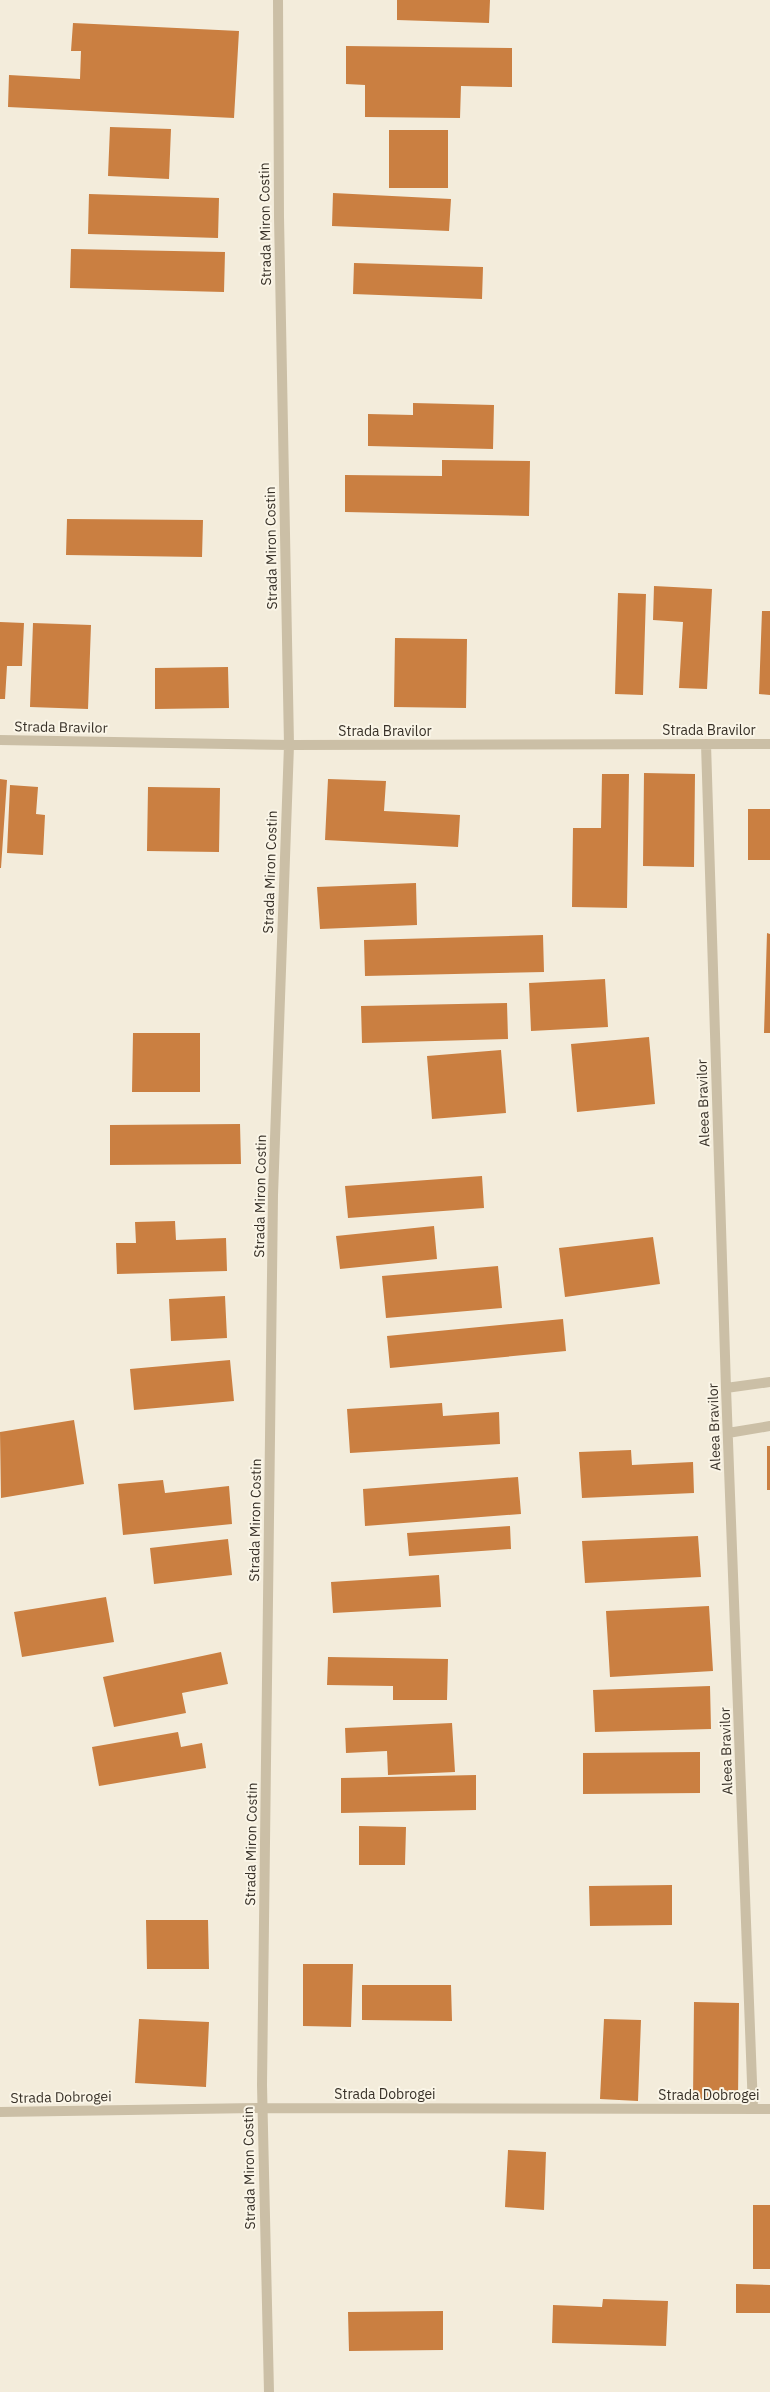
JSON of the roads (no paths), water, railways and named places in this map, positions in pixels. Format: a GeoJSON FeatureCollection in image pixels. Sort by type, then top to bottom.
{"type":"FeatureCollection","features":[{"type":"Feature","properties":{"kind":"street","name":"Strada Miron Costin"},"geometry":{"type":"LineString","coordinates":[[269,2392],[262,2108],[273,1195],[289,745],[278,216],[278,0]]}},
{"type":"Feature","properties":{"kind":"street","name":"Strada Bravilor"},"geometry":{"type":"LineString","coordinates":[[0,740],[289,745],[770,744]]}},
{"type":"Feature","properties":{"kind":"street","name":"Aleea Bravilor"},"geometry":{"type":"LineString","coordinates":[[706,744],[726,1388],[753,2109]]}},
{"type":"Feature","properties":{"kind":"street"},"geometry":{"type":"LineString","coordinates":[[726,1388],[770,1382]]}},
{"type":"Feature","properties":{"kind":"street"},"geometry":{"type":"LineString","coordinates":[[728,1434],[770,1426]]}},
{"type":"Feature","properties":{"kind":"street","name":"Strada Dobrogei"},"geometry":{"type":"LineString","coordinates":[[0,2112],[262,2108],[770,2109]]}}]}
